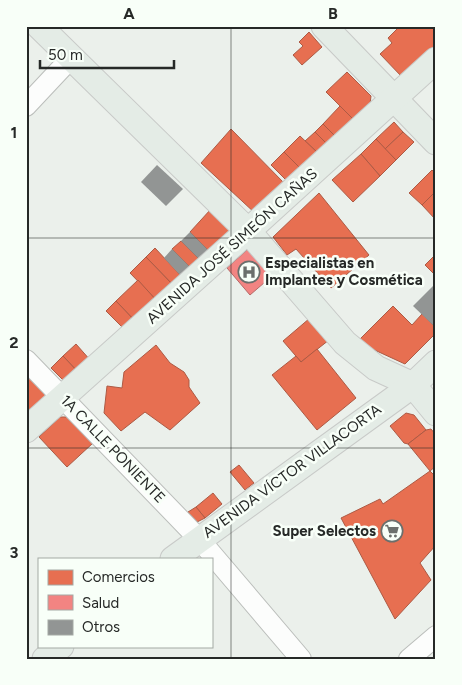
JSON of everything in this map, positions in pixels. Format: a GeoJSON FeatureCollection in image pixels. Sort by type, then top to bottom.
{"type":"FeatureCollection","features":[{"type":"Feature","properties":{"kind":"main road"},"geometry":{"type":"LineString","coordinates":[[40,26],[248,231],[345,343],[376,368],[413,385],[436,413]]}},
{"type":"Feature","properties":{"kind":"main road"},"geometry":{"type":"LineString","coordinates":[[324,26],[436,142]]}},
{"type":"Feature","properties":{"kind":"main road","name":"AVENIDA JOSÉ SIMEÓN CAÑAS"},"geometry":{"type":"LineString","coordinates":[[26,430],[394,100],[436,60]]}},
{"type":"Feature","properties":{"kind":"main road","name":"AVENIDA VÍCTOR VILLACORTA"},"geometry":{"type":"LineString","coordinates":[[174,558],[413,385],[436,363]]}},
{"type":"Feature","properties":{"kind":"main road"},"geometry":{"type":"LineString","coordinates":[[46,659],[59,648]]}},
{"type":"Feature","properties":{"kind":"street"},"geometry":{"type":"LineString","coordinates":[[26,106],[71,58]]}},
{"type":"Feature","properties":{"kind":"street","name":"1A CALLE PONIENTE"},"geometry":{"type":"LineString","coordinates":[[26,360],[199,539],[301,659]]}},
{"type":"Feature","properties":{"kind":"street"},"geometry":{"type":"LineString","coordinates":[[409,659],[436,636]]}},
{"type":"Feature","properties":{"kind":"building: Comercios"},"geometry":{"type":"Polygon","coordinates":[[[400,26],[436,26],[436,48],[403,78],[380,54],[392,43],[388,38],[400,26]]]}},
{"type":"Feature","properties":{"kind":"building: Comercios"},"geometry":{"type":"Polygon","coordinates":[[[309,32],[322,47],[302,65],[293,55],[303,46],[299,42],[309,32]]]}},
{"type":"Feature","properties":{"kind":"building: Comercios"},"geometry":{"type":"Polygon","coordinates":[[[347,72],[371,96],[370,104],[354,120],[326,92],[347,72]]]}},
{"type":"Feature","properties":{"kind":"building: Comercios"},"geometry":{"type":"Polygon","coordinates":[[[340,106],[354,120],[337,138],[323,124],[340,106]]]}},
{"type":"Feature","properties":{"kind":"building: Comercios"},"geometry":{"type":"Polygon","coordinates":[[[394,122],[403,132],[385,149],[376,139],[394,122]]]}},
{"type":"Feature","properties":{"kind":"building: Comercios"},"geometry":{"type":"Polygon","coordinates":[[[323,124],[337,138],[329,146],[315,132],[323,124]]]}},
{"type":"Feature","properties":{"kind":"building: Comercios"},"geometry":{"type":"Polygon","coordinates":[[[231,129],[285,184],[256,214],[201,163],[231,129]]]}},
{"type":"Feature","properties":{"kind":"building: Comercios"},"geometry":{"type":"Polygon","coordinates":[[[315,132],[329,146],[320,155],[305,141],[315,132]]]}},
{"type":"Feature","properties":{"kind":"building: Comercios"},"geometry":{"type":"Polygon","coordinates":[[[403,132],[414,142],[396,160],[385,149],[403,132]]]}},
{"type":"Feature","properties":{"kind":"building: Comercios"},"geometry":{"type":"Polygon","coordinates":[[[300,136],[320,155],[303,171],[284,152],[300,136]]]}},
{"type":"Feature","properties":{"kind":"building: Comercios"},"geometry":{"type":"Polygon","coordinates":[[[376,139],[396,160],[380,176],[361,154],[376,139]]]}},
{"type":"Feature","properties":{"kind":"building: Comercios"},"geometry":{"type":"Polygon","coordinates":[[[284,152],[303,171],[290,184],[271,165],[284,152]]]}},
{"type":"Feature","properties":{"kind":"building: Comercios"},"geometry":{"type":"Polygon","coordinates":[[[361,154],[380,176],[353,202],[332,180],[361,154]]]}},
{"type":"Feature","properties":{"kind":"building: Comercios"},"geometry":{"type":"Polygon","coordinates":[[[432,170],[436,174],[436,191],[422,205],[409,193],[432,170]]]}},
{"type":"Feature","properties":{"kind":"building: Comercios"},"geometry":{"type":"Polygon","coordinates":[[[436,191],[436,220],[422,205],[436,191]]]}},
{"type":"Feature","properties":{"kind":"building: Comercios"},"geometry":{"type":"Polygon","coordinates":[[[319,193],[369,255],[331,288],[296,249],[287,255],[273,237],[319,193]]]}},
{"type":"Feature","properties":{"kind":"building: Comercios"},"geometry":{"type":"Polygon","coordinates":[[[211,209],[229,228],[229,234],[209,251],[190,232],[211,209]]]}},
{"type":"Feature","properties":{"kind":"building: Comercios"},"geometry":{"type":"Polygon","coordinates":[[[181,241],[200,260],[191,268],[172,249],[181,241]]]}},
{"type":"Feature","properties":{"kind":"building: Comercios"},"geometry":{"type":"Polygon","coordinates":[[[155,248],[182,277],[173,285],[146,257],[155,248]]]}},
{"type":"Feature","properties":{"kind":"building: Comercios"},"geometry":{"type":"Polygon","coordinates":[[[436,254],[436,276],[425,265],[436,254]]]}},
{"type":"Feature","properties":{"kind":"building: Comercios"},"geometry":{"type":"Polygon","coordinates":[[[146,257],[173,285],[157,301],[130,273],[146,257]]]}},
{"type":"Feature","properties":{"kind":"building: Comercios"},"geometry":{"type":"Polygon","coordinates":[[[138,280],[157,301],[135,321],[116,301],[138,280]]]}},
{"type":"Feature","properties":{"kind":"building: Comercios"},"geometry":{"type":"Polygon","coordinates":[[[116,301],[135,321],[125,330],[106,311],[116,301]]]}},
{"type":"Feature","properties":{"kind":"building: Comercios"},"geometry":{"type":"Polygon","coordinates":[[[393,306],[412,325],[422,314],[436,328],[436,333],[405,364],[368,347],[360,339],[393,306]]]}},
{"type":"Feature","properties":{"kind":"building: Comercios"},"geometry":{"type":"Polygon","coordinates":[[[310,318],[329,340],[301,362],[283,341],[310,318]]]}},
{"type":"Feature","properties":{"kind":"building: Comercios"},"geometry":{"type":"Polygon","coordinates":[[[76,344],[91,361],[78,372],[63,356],[76,344]]]}},
{"type":"Feature","properties":{"kind":"building: Comercios"},"geometry":{"type":"Polygon","coordinates":[[[156,345],[170,363],[184,372],[189,380],[189,387],[200,403],[170,430],[145,412],[121,431],[104,413],[107,386],[122,388],[124,372],[156,345]]]}},
{"type":"Feature","properties":{"kind":"building: Comercios"},"geometry":{"type":"Polygon","coordinates":[[[317,349],[356,398],[317,430],[272,375],[296,356],[301,362],[317,349]]]}},
{"type":"Feature","properties":{"kind":"building: Comercios"},"geometry":{"type":"Polygon","coordinates":[[[63,356],[78,372],[64,381],[51,368],[63,356]]]}},
{"type":"Feature","properties":{"kind":"building: Comercios"},"geometry":{"type":"Polygon","coordinates":[[[26,369],[50,395],[26,416],[26,369]]]}},
{"type":"Feature","properties":{"kind":"building: Comercios"},"geometry":{"type":"Polygon","coordinates":[[[406,413],[414,415],[426,430],[408,444],[404,443],[390,426],[406,413]]]}},
{"type":"Feature","properties":{"kind":"building: Comercios"},"geometry":{"type":"Polygon","coordinates":[[[60,417],[70,417],[93,443],[67,467],[39,437],[60,417]]]}},
{"type":"Feature","properties":{"kind":"building: Comercios"},"geometry":{"type":"Polygon","coordinates":[[[431,429],[436,435],[436,466],[430,471],[408,444],[426,430],[431,429]]]}},
{"type":"Feature","properties":{"kind":"building: Comercios"},"geometry":{"type":"Polygon","coordinates":[[[239,465],[254,483],[245,490],[230,472],[239,465]]]}},
{"type":"Feature","properties":{"kind":"building: Comercios","name":"Super Selectos"},"geometry":{"type":"Polygon","coordinates":[[[430,471],[436,477],[436,545],[420,563],[431,580],[395,619],[341,518],[380,499],[383,504],[430,471]]]}},
{"type":"Feature","properties":{"kind":"building: Comercios"},"geometry":{"type":"Polygon","coordinates":[[[213,493],[222,504],[205,518],[196,507],[213,493]]]}},
{"type":"Feature","properties":{"kind":"building: Comercios"},"geometry":{"type":"Polygon","coordinates":[[[196,507],[205,518],[197,522],[188,512],[196,507]]]}},
{"type":"Feature","properties":{"kind":"building: Salud","name":"Especialistas en Implantes y Cosmética"},"geometry":{"type":"Polygon","coordinates":[[[248,249],[272,276],[250,295],[227,268],[248,249]]]}},
{"type":"Feature","properties":{"kind":"building: Otros"},"geometry":{"type":"Polygon","coordinates":[[[157,165],[183,189],[166,206],[141,182],[157,165]]]}},
{"type":"Feature","properties":{"kind":"building: Otros"},"geometry":{"type":"Polygon","coordinates":[[[190,232],[209,251],[200,260],[181,241],[190,232]]]}},
{"type":"Feature","properties":{"kind":"building: Otros"},"geometry":{"type":"Polygon","coordinates":[[[172,249],[191,268],[182,277],[164,258],[172,249]]]}},
{"type":"Feature","properties":{"kind":"building: Otros"},"geometry":{"type":"Polygon","coordinates":[[[434,285],[436,287],[436,328],[413,306],[434,285]]]}},
{"type":"Feature","properties":{"kind":"place","name":"Especialistas en Implantes y Cosmética"},"geometry":{"type":"Point","coordinates":[249,272]}},
{"type":"Feature","properties":{"kind":"place","name":"Super Selectos"},"geometry":{"type":"Point","coordinates":[392,531]}}]}
